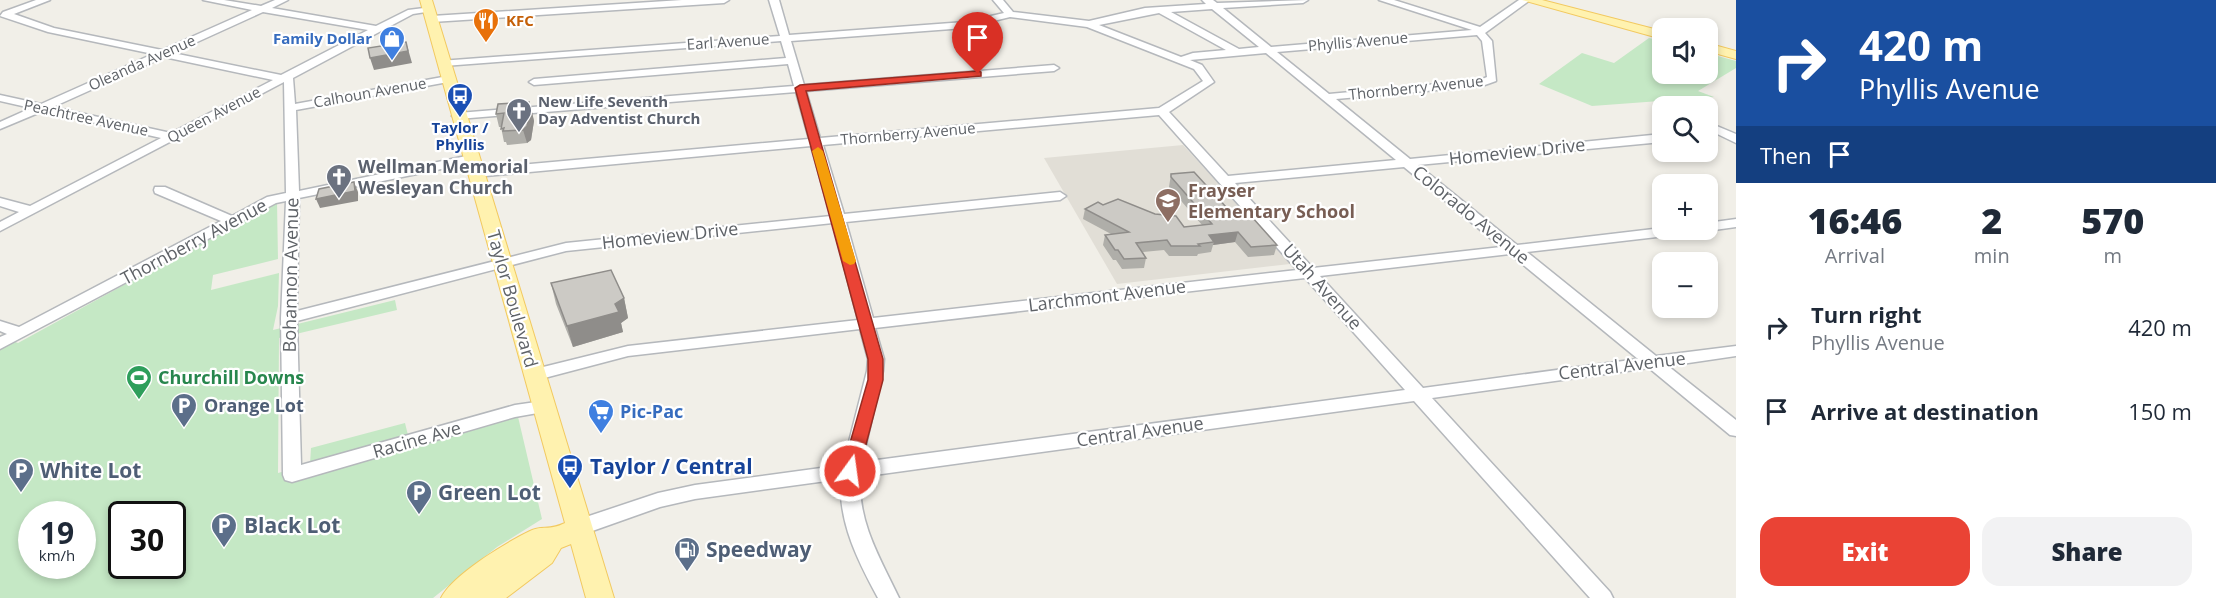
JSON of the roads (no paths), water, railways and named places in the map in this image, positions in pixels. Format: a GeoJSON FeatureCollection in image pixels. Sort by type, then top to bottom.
{"type":"FeatureCollection","features":[{"type":"Feature","properties":{"kind":"main road"},"geometry":{"type":"LineString","coordinates":[[1526,0],[1652,32]]}},
{"type":"Feature","properties":{"kind":"main road","name":"Taylor Boulevard"},"geometry":{"type":"LineString","coordinates":[[429,10],[533,375],[581,527],[600,598]]}},
{"type":"Feature","properties":{"kind":"main road"},"geometry":{"type":"LineString","coordinates":[[1718,50],[1736,55]]}},
{"type":"Feature","properties":{"kind":"main road","name":"Central Avenue"},"geometry":{"type":"LineString","coordinates":[[485,598],[543,555],[552,541],[581,527]]}},
{"type":"Feature","properties":{"kind":"main road","name":"Central Avenue"},"geometry":{"type":"LineString","coordinates":[[455,598],[482,575],[540,538],[552,541]]}},
{"type":"Feature","properties":{"kind":"street"},"geometry":{"type":"LineString","coordinates":[[2,16],[45,0]]}},
{"type":"Feature","properties":{"kind":"street"},"geometry":{"type":"LineString","coordinates":[[208,0],[378,29]]}},
{"type":"Feature","properties":{"kind":"street","name":"Oleanda Avenue"},"geometry":{"type":"LineString","coordinates":[[0,126],[284,0]]}},
{"type":"Feature","properties":{"kind":"street"},"geometry":{"type":"LineString","coordinates":[[509,0],[516,13]]}},
{"type":"Feature","properties":{"kind":"street","name":"Queen Avenue"},"geometry":{"type":"LineString","coordinates":[[0,227],[411,12],[429,10],[516,13],[724,0]]}},
{"type":"Feature","properties":{"kind":"street"},"geometry":{"type":"LineString","coordinates":[[774,0],[839,220],[876,359],[876,380],[850,471],[848,488],[850,513],[859,542],[889,598]]}},
{"type":"Feature","properties":{"kind":"street"},"geometry":{"type":"LineString","coordinates":[[998,0],[1010,14],[1089,24],[1198,67],[1210,80],[1162,111]]}},
{"type":"Feature","properties":{"kind":"street"},"geometry":{"type":"LineString","coordinates":[[1089,24],[1210,3],[1303,0]]}},
{"type":"Feature","properties":{"kind":"street"},"geometry":{"type":"LineString","coordinates":[[1384,0],[1471,25],[1481,32],[1526,0]]}},
{"type":"Feature","properties":{"kind":"street","name":"Colorado Avenue"},"geometry":{"type":"LineString","coordinates":[[1210,3],[1736,430]]}},
{"type":"Feature","properties":{"kind":"street"},"geometry":{"type":"LineString","coordinates":[[1161,10],[1238,52]]}},
{"type":"Feature","properties":{"kind":"street","name":"Earl Avenue"},"geometry":{"type":"LineString","coordinates":[[444,63],[965,25],[1010,14]]}},
{"type":"Feature","properties":{"kind":"street"},"geometry":{"type":"LineString","coordinates":[[2,16],[27,20],[51,30],[284,78]]}},
{"type":"Feature","properties":{"kind":"street","name":"Phyllis Avenue"},"geometry":{"type":"LineString","coordinates":[[1182,60],[1193,56],[1481,32]]}},
{"type":"Feature","properties":{"kind":"street","name":"Thornberry Avenue"},"geometry":{"type":"LineString","coordinates":[[1327,97],[1487,82],[1492,77],[1487,42],[1481,32]]}},
{"type":"Feature","properties":{"kind":"street"},"geometry":{"type":"LineString","coordinates":[[534,82],[792,61]]}},
{"type":"Feature","properties":{"kind":"street"},"geometry":{"type":"LineString","coordinates":[[459,116],[1054,68]]}},
{"type":"Feature","properties":{"kind":"street","name":"Bohannon Avenue"},"geometry":{"type":"LineString","coordinates":[[284,78],[291,84],[293,195],[289,318],[292,475]]}},
{"type":"Feature","properties":{"kind":"street","name":"Calhoun Avenue"},"geometry":{"type":"LineString","coordinates":[[291,108],[448,79]]}},
{"type":"Feature","properties":{"kind":"street","name":"Peachtree Avenue"},"geometry":{"type":"LineString","coordinates":[[0,98],[173,137]]}},
{"type":"Feature","properties":{"kind":"street","name":"Thornberry Avenue"},"geometry":{"type":"LineString","coordinates":[[0,344],[272,200],[293,195],[473,166],[815,142],[1162,111]]}},
{"type":"Feature","properties":{"kind":"street","name":"Utah Avenue"},"geometry":{"type":"LineString","coordinates":[[1162,111],[1228,180],[1308,272],[1603,598]]}},
{"type":"Feature","properties":{"kind":"street"},"geometry":{"type":"LineString","coordinates":[[1718,133],[1736,131]]}},
{"type":"Feature","properties":{"kind":"street"},"geometry":{"type":"LineString","coordinates":[[1718,135],[1736,140]]}},
{"type":"Feature","properties":{"kind":"street","name":"Homeview Drive"},"geometry":{"type":"LineString","coordinates":[[1228,180],[1652,139]]}},
{"type":"Feature","properties":{"kind":"street"},"geometry":{"type":"LineString","coordinates":[[160,190],[232,221]]}},
{"type":"Feature","properties":{"kind":"street","name":"Homeview Drive"},"geometry":{"type":"LineString","coordinates":[[289,318],[566,248],[1060,196]]}},
{"type":"Feature","properties":{"kind":"street"},"geometry":{"type":"LineString","coordinates":[[0,202],[33,211]]}},
{"type":"Feature","properties":{"kind":"street"},"geometry":{"type":"LineString","coordinates":[[1718,226],[1736,224]]}},
{"type":"Feature","properties":{"kind":"street","name":"Larchmont Avenue"},"geometry":{"type":"LineString","coordinates":[[533,375],[628,351],[1652,233]]}},
{"type":"Feature","properties":{"kind":"street"},"geometry":{"type":"LineString","coordinates":[[0,326],[20,333]]}},
{"type":"Feature","properties":{"kind":"street","name":"Central Avenue"},"geometry":{"type":"LineString","coordinates":[[581,527],[658,500],[850,471],[1736,351]]}},
{"type":"Feature","properties":{"kind":"street","name":"Racine Ave"},"geometry":{"type":"LineString","coordinates":[[292,475],[515,411],[543,407]]}},
{"type":"Feature","properties":{"kind":"place","name":"KFC"},"geometry":{"type":"Point","coordinates":[486,44]}},
{"type":"Feature","properties":{"kind":"place","name":"Family Dollar"},"geometry":{"type":"Point","coordinates":[392,62]}},
{"type":"Feature","properties":{"kind":"place","name":"Taylor / Phyllis"},"geometry":{"type":"Point","coordinates":[460,119]}},
{"type":"Feature","properties":{"kind":"place","name":"New Life Seventh Day Adventist Church"},"geometry":{"type":"Point","coordinates":[519,134]}},
{"type":"Feature","properties":{"kind":"place","name":"Wellman Memorial Wesleyan Church"},"geometry":{"type":"Point","coordinates":[339,200]}},
{"type":"Feature","properties":{"kind":"place","name":"Frayser Elementary School"},"geometry":{"type":"Point","coordinates":[1168,224]}},
{"type":"Feature","properties":{"kind":"place","name":"Churchill Downs"},"geometry":{"type":"Point","coordinates":[139,401]}},
{"type":"Feature","properties":{"kind":"place","name":"Orange Lot"},"geometry":{"type":"Point","coordinates":[184,429]}},
{"type":"Feature","properties":{"kind":"place","name":"Pic-Pac"},"geometry":{"type":"Point","coordinates":[601,435]}},
{"type":"Feature","properties":{"kind":"place","name":"Taylor / Central"},"geometry":{"type":"Point","coordinates":[570,490]}},
{"type":"Feature","properties":{"kind":"place","name":"White Lot"},"geometry":{"type":"Point","coordinates":[21,494]}},
{"type":"Feature","properties":{"kind":"place","name":"Green Lot"},"geometry":{"type":"Point","coordinates":[419,516]}},
{"type":"Feature","properties":{"kind":"place","name":"Black Lot"},"geometry":{"type":"Point","coordinates":[224,549]}},
{"type":"Feature","properties":{"kind":"place","name":"Speedway"},"geometry":{"type":"Point","coordinates":[687,573]}}]}
